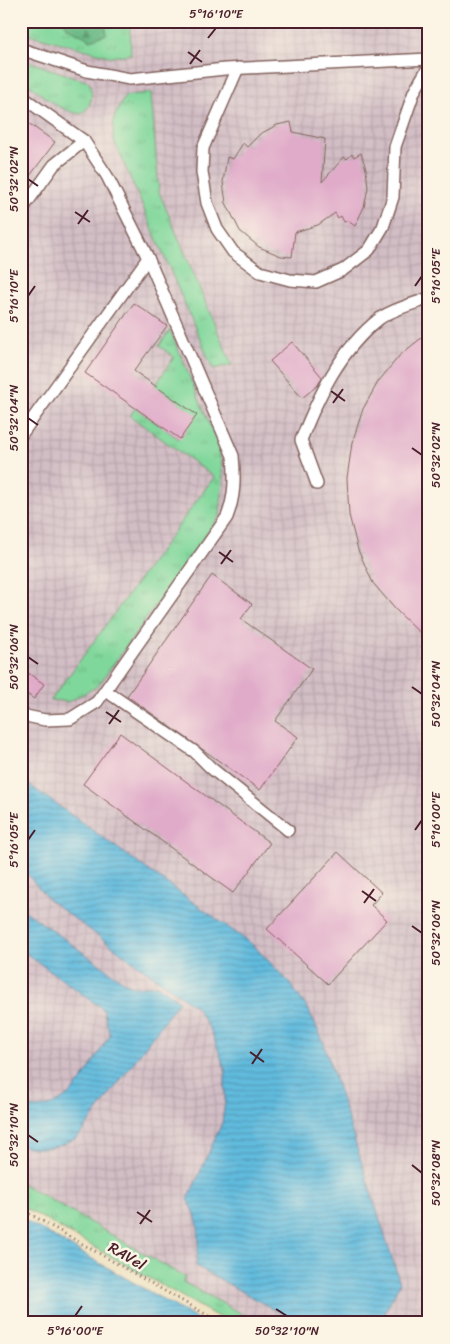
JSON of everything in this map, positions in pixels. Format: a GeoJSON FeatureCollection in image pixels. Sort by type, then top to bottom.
{"type":"FeatureCollection","features":[{"type":"Feature","properties":{"kind":"lane"},"geometry":{"type":"LineString","coordinates":[[21,49],[87,71],[130,79],[238,68],[429,59]]}},
{"type":"Feature","properties":{"kind":"lane"},"geometry":{"type":"LineString","coordinates":[[238,68],[203,148],[202,172],[207,203],[217,229],[234,252],[260,272],[290,280],[316,282],[344,270],[369,250],[383,227],[393,197],[395,147],[414,92],[429,66]]}},
{"type":"Feature","properties":{"kind":"lane"},"geometry":{"type":"LineString","coordinates":[[21,96],[84,141],[107,176],[148,258],[233,456],[234,499],[227,517],[97,702],[70,719],[46,720],[21,715]]}},
{"type":"Feature","properties":{"kind":"lane"},"geometry":{"type":"LineString","coordinates":[[21,211],[54,165],[84,141]]}},
{"type":"Feature","properties":{"kind":"lane"},"geometry":{"type":"LineString","coordinates":[[21,435],[148,258]]}},
{"type":"Feature","properties":{"kind":"lane"},"geometry":{"type":"LineString","coordinates":[[317,484],[301,440],[320,394],[346,352],[380,318],[429,298]]}},
{"type":"Feature","properties":{"kind":"lane"},"geometry":{"type":"LineString","coordinates":[[106,690],[195,752],[211,768],[288,830]]}},
{"type":"Feature","properties":{"kind":"path","name":"RAVel"},"geometry":{"type":"LineString","coordinates":[[21,1209],[221,1323]]}},
{"type":"Feature","properties":{"kind":"shaded area"},"geometry":{"type":"Polygon","coordinates":[[[21,21],[429,21],[429,1323],[259,1323],[183,1282],[185,1277],[21,1183],[21,21]]]}},
{"type":"Feature","properties":{"kind":"green space"},"geometry":{"type":"Polygon","coordinates":[[[21,21],[130,21],[131,54],[112,57],[21,32],[21,21]]]}},
{"type":"Feature","properties":{"kind":"green space"},"geometry":{"type":"Polygon","coordinates":[[[64,21],[104,21],[107,34],[91,40],[67,27],[64,21]]]}},
{"type":"Feature","properties":{"kind":"green space"},"geometry":{"type":"Polygon","coordinates":[[[21,59],[89,82],[92,96],[88,108],[81,114],[64,109],[49,100],[21,77],[21,59]]]}},
{"type":"Feature","properties":{"kind":"green space"},"geometry":{"type":"Polygon","coordinates":[[[151,92],[159,192],[232,365],[213,369],[113,138],[114,118],[125,96],[151,92]]]}},
{"type":"Feature","properties":{"kind":"green space"},"geometry":{"type":"Polygon","coordinates":[[[170,330],[220,449],[223,480],[220,515],[98,686],[68,702],[51,700],[214,477],[130,416],[135,408],[179,439],[196,415],[155,386],[174,357],[159,346],[170,330]]]}},
{"type":"Feature","properties":{"kind":"green space"},"geometry":{"type":"Polygon","coordinates":[[[21,1183],[185,1277],[183,1282],[259,1323],[229,1323],[21,1206],[21,1183]]]}},
{"type":"Feature","properties":{"kind":"water"},"geometry":{"type":"Polygon","coordinates":[[[21,779],[253,945],[288,981],[308,1009],[323,1041],[400,1283],[386,1310],[384,1323],[298,1323],[196,1266],[198,1232],[196,1216],[188,1199],[222,1123],[225,1102],[225,1069],[212,1033],[196,1007],[50,901],[21,867],[21,779]]]}},
{"type":"Feature","properties":{"kind":"water"},"geometry":{"type":"Polygon","coordinates":[[[21,908],[126,983],[135,987],[157,985],[179,1001],[79,1136],[58,1146],[44,1148],[21,1145],[21,1106],[38,1108],[53,1104],[65,1097],[85,1075],[110,1035],[103,1009],[21,950],[21,908]]]}},
{"type":"Feature","properties":{"kind":"water"},"geometry":{"type":"Polygon","coordinates":[[[21,1218],[204,1323],[21,1323],[21,1218]]]}},
{"type":"Feature","properties":{"kind":"building"},"geometry":{"type":"Polygon","coordinates":[[[21,118],[55,142],[21,188],[21,118]]]}},
{"type":"Feature","properties":{"kind":"building"},"geometry":{"type":"Polygon","coordinates":[[[291,122],[293,132],[325,139],[322,182],[344,157],[347,159],[352,154],[354,157],[361,153],[366,169],[368,188],[364,207],[355,226],[348,221],[344,222],[341,216],[338,218],[335,213],[318,225],[295,232],[292,257],[281,256],[259,247],[240,231],[226,203],[223,182],[227,157],[233,159],[243,143],[247,147],[260,134],[277,125],[291,122]]]}},
{"type":"Feature","properties":{"kind":"building"},"geometry":{"type":"Polygon","coordinates":[[[134,303],[167,326],[134,371],[197,415],[180,439],[85,373],[134,303]]]}},
{"type":"Feature","properties":{"kind":"building"},"geometry":{"type":"Polygon","coordinates":[[[429,332],[429,642],[395,609],[373,583],[358,550],[349,515],[347,478],[352,443],[363,409],[378,382],[400,355],[429,332]]]}},
{"type":"Feature","properties":{"kind":"building"},"geometry":{"type":"Polygon","coordinates":[[[292,342],[322,377],[318,385],[302,398],[270,361],[292,342]]]}},
{"type":"Feature","properties":{"kind":"building"},"geometry":{"type":"Polygon","coordinates":[[[212,575],[252,604],[241,619],[312,669],[275,721],[298,737],[260,790],[127,696],[212,575]]]}},
{"type":"Feature","properties":{"kind":"building"},"geometry":{"type":"Polygon","coordinates":[[[21,668],[44,684],[34,699],[21,690],[21,668]]]}},
{"type":"Feature","properties":{"kind":"building"},"geometry":{"type":"Polygon","coordinates":[[[120,733],[270,843],[233,893],[83,784],[120,733]]]}},
{"type":"Feature","properties":{"kind":"building"},"geometry":{"type":"Polygon","coordinates":[[[338,852],[382,893],[371,905],[387,920],[328,984],[267,929],[338,852]]]}}]}
